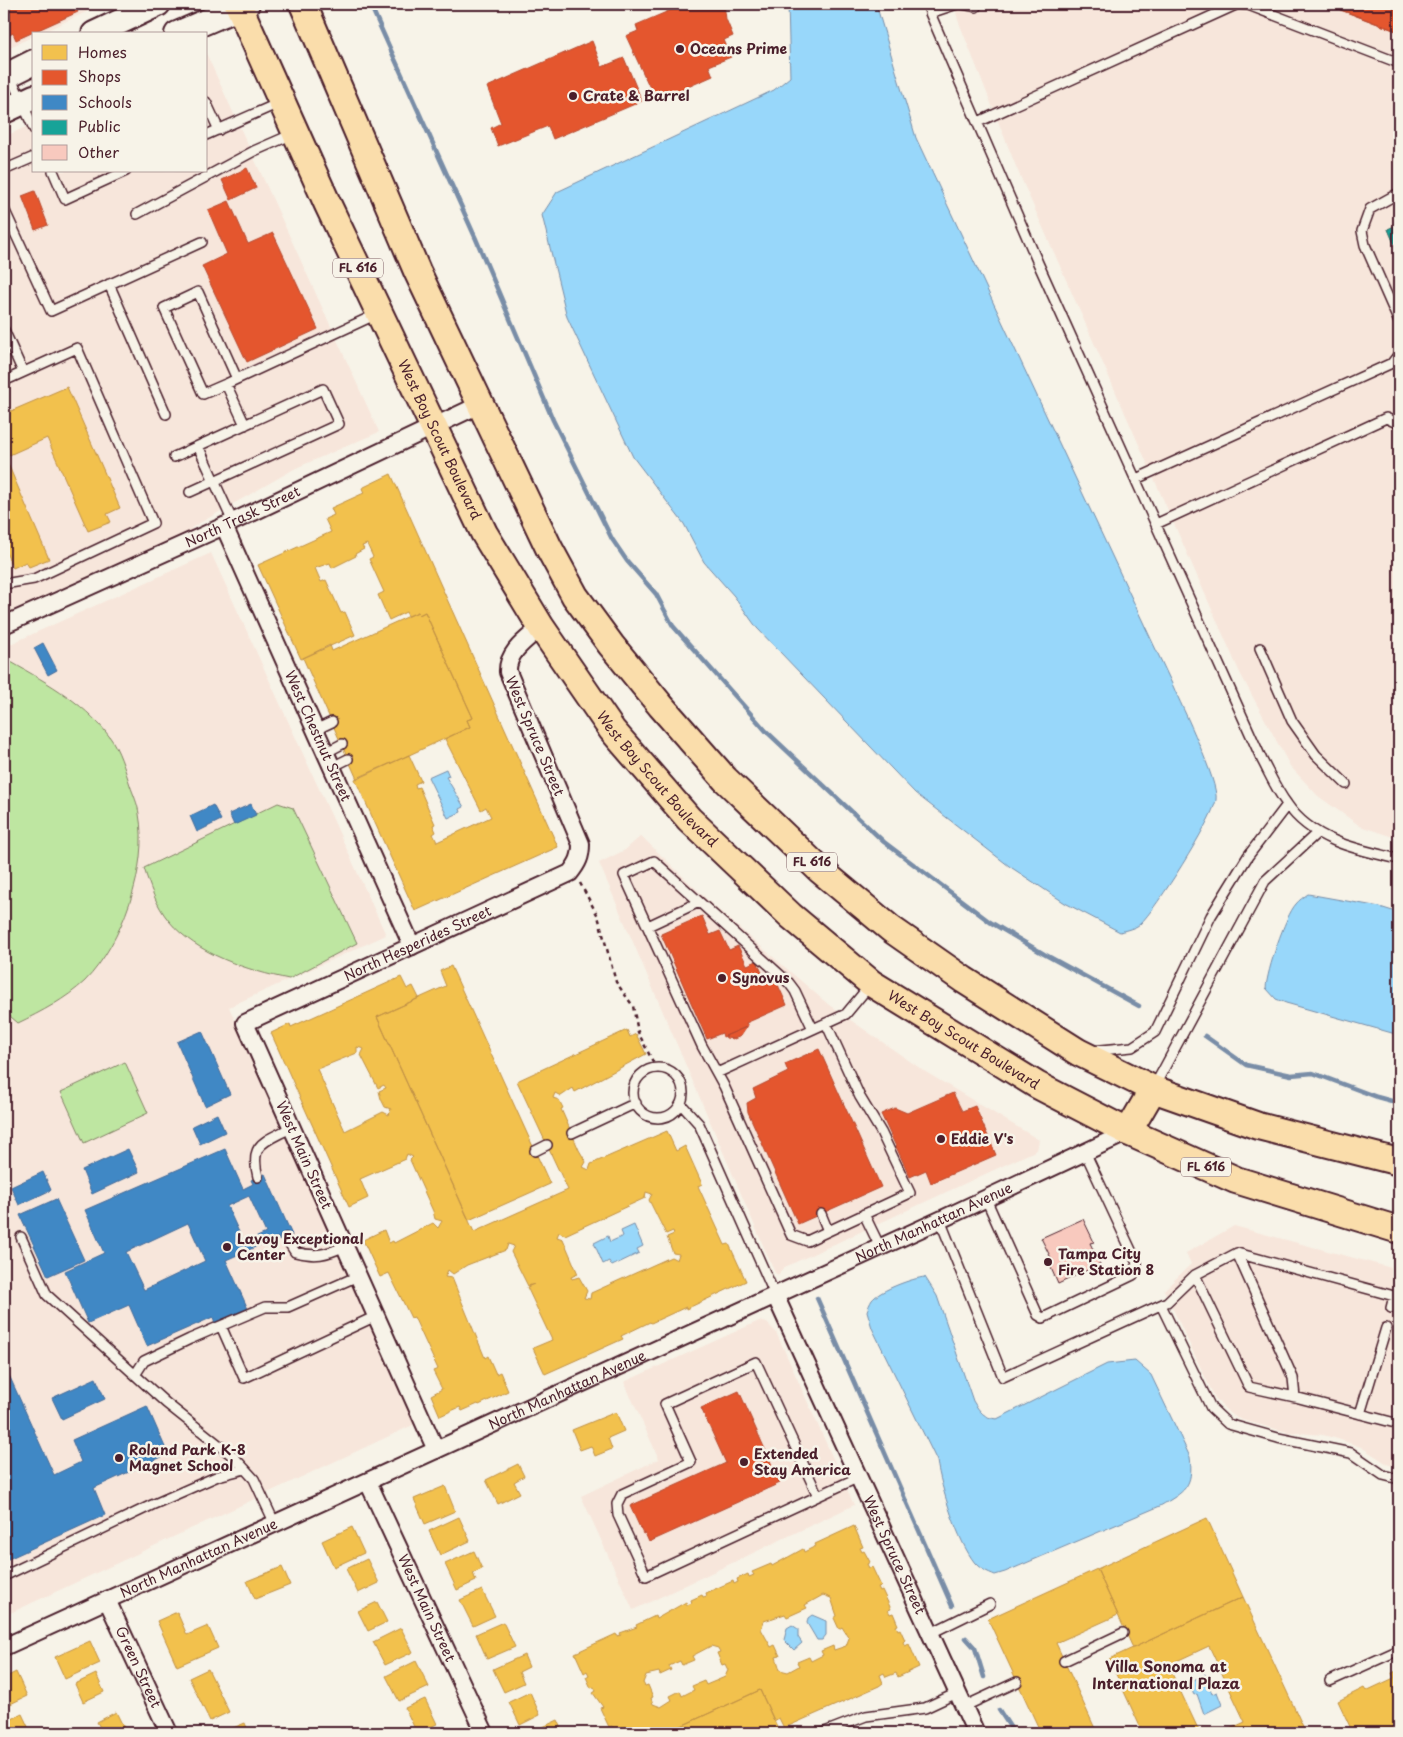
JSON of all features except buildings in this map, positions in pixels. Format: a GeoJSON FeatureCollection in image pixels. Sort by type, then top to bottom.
{"type":"FeatureCollection","features":[{"type":"Feature","properties":{"kind":"main road"},"geometry":{"type":"LineString","coordinates":[[98,32],[158,4]]}},
{"type":"Feature","properties":{"kind":"main road","name":"FL 616"},"geometry":{"type":"LineString","coordinates":[[303,4],[417,271],[548,548],[575,596],[661,706],[725,779],[820,870],[891,929],[964,980],[1078,1052],[1153,1089],[1258,1126],[1399,1162]]}},
{"type":"Feature","properties":{"kind":"main road"},"geometry":{"type":"LineString","coordinates":[[181,32],[241,5]]}},
{"type":"Feature","properties":{"kind":"main road","name":"West Boy Scout Boulevard"},"geometry":{"type":"LineString","coordinates":[[241,5],[296,133],[432,427],[484,534],[541,627],[612,730],[689,819],[791,916],[871,982],[1037,1085],[1128,1132],[1236,1180],[1399,1230]]}},
{"type":"Feature","properties":{"kind":"main road"},"geometry":{"type":"LineString","coordinates":[[6,71],[32,63]]}},
{"type":"Feature","properties":{"kind":"main road"},"geometry":{"type":"LineString","coordinates":[[1128,1132],[1153,1089]]}},
{"type":"Feature","properties":{"kind":"street","name":"North Trask Street"},"geometry":{"type":"LineString","coordinates":[[4,625],[228,524],[479,405]]}},
{"type":"Feature","properties":{"kind":"street","name":"West Chestnut Street"},"geometry":{"type":"LineString","coordinates":[[228,524],[315,730],[412,946]]}},
{"type":"Feature","properties":{"kind":"street","name":"West Spruce Street"},"geometry":{"type":"LineString","coordinates":[[541,627],[514,652],[507,663],[508,672],[581,844],[581,854]]}},
{"type":"Feature","properties":{"kind":"street","name":"North Hesperides Street"},"geometry":{"type":"LineString","coordinates":[[245,1023],[570,873],[578,864],[581,854]]}},
{"type":"Feature","properties":{"kind":"street","name":"West Main Street"},"geometry":{"type":"LineString","coordinates":[[245,1023],[292,1128],[338,1250],[358,1276],[436,1450]]}},
{"type":"Feature","properties":{"kind":"street","name":"North Manhattan Avenue"},"geometry":{"type":"LineString","coordinates":[[4,1647],[986,1199],[1128,1132]]}},
{"type":"Feature","properties":{"kind":"street","name":"West Spruce Street"},"geometry":{"type":"LineString","coordinates":[[775,1295],[857,1478],[976,1733]]}},
{"type":"Feature","properties":{"kind":"street","name":"West Main Street"},"geometry":{"type":"LineString","coordinates":[[368,1482],[485,1733]]}},
{"type":"Feature","properties":{"kind":"street","name":"Green Street"},"geometry":{"type":"LineString","coordinates":[[107,1600],[168,1733]]}},
{"type":"Feature","properties":{"kind":"lane"},"geometry":{"type":"LineString","coordinates":[[957,4],[929,8],[991,156],[1262,760],[1287,805],[1317,833],[1352,848],[1399,859]]}},
{"type":"Feature","properties":{"kind":"lane"},"geometry":{"type":"LineString","coordinates":[[962,4],[976,7],[976,4]]}},
{"type":"Feature","properties":{"kind":"lane"},"geometry":{"type":"LineString","coordinates":[[978,122],[1225,7],[1238,4],[1248,5],[1399,63]]}},
{"type":"Feature","properties":{"kind":"lane"},"geometry":{"type":"LineString","coordinates":[[6,71],[32,125]]}},
{"type":"Feature","properties":{"kind":"lane"},"geometry":{"type":"LineString","coordinates":[[208,134],[282,101]]}},
{"type":"Feature","properties":{"kind":"lane"},"geometry":{"type":"LineString","coordinates":[[208,106],[219,130]]}},
{"type":"Feature","properties":{"kind":"lane"},"geometry":{"type":"LineString","coordinates":[[137,214],[254,151],[296,133]]}},
{"type":"Feature","properties":{"kind":"lane"},"geometry":{"type":"LineString","coordinates":[[4,170],[32,158]]}},
{"type":"Feature","properties":{"kind":"lane"},"geometry":{"type":"LineString","coordinates":[[53,172],[65,199],[124,172]]}},
{"type":"Feature","properties":{"kind":"lane"},"geometry":{"type":"LineString","coordinates":[[1399,193],[1370,209],[1362,231],[1365,245],[1399,322]]}},
{"type":"Feature","properties":{"kind":"lane"},"geometry":{"type":"LineString","coordinates":[[4,209],[51,311],[202,242]]}},
{"type":"Feature","properties":{"kind":"lane"},"geometry":{"type":"LineString","coordinates":[[109,284],[166,414]]}},
{"type":"Feature","properties":{"kind":"lane"},"geometry":{"type":"LineString","coordinates":[[237,379],[198,292],[164,308],[204,394],[237,379],[380,313]]}},
{"type":"Feature","properties":{"kind":"lane"},"geometry":{"type":"LineString","coordinates":[[4,330],[23,372]]}},
{"type":"Feature","properties":{"kind":"lane"},"geometry":{"type":"LineString","coordinates":[[4,381],[77,348],[153,523],[34,578],[4,584]]}},
{"type":"Feature","properties":{"kind":"lane"},"geometry":{"type":"LineString","coordinates":[[1136,479],[1392,363],[1399,354]]}},
{"type":"Feature","properties":{"kind":"lane"},"geometry":{"type":"LineString","coordinates":[[226,384],[245,425]]}},
{"type":"Feature","properties":{"kind":"lane"},"geometry":{"type":"LineString","coordinates":[[174,457],[323,389],[339,424],[190,492]]}},
{"type":"Feature","properties":{"kind":"lane"},"geometry":{"type":"LineString","coordinates":[[1156,524],[1386,418],[1399,424]]}},
{"type":"Feature","properties":{"kind":"lane"},"geometry":{"type":"LineString","coordinates":[[198,446],[214,482],[228,524]]}},
{"type":"Feature","properties":{"kind":"lane"},"geometry":{"type":"LineString","coordinates":[[1260,648],[1292,721],[1316,755],[1346,784]]}},
{"type":"Feature","properties":{"kind":"lane"},"geometry":{"type":"LineString","coordinates":[[315,730],[332,722]]}},
{"type":"Feature","properties":{"kind":"lane"},"geometry":{"type":"LineString","coordinates":[[329,760],[342,744]]}},
{"type":"Feature","properties":{"kind":"lane"},"geometry":{"type":"LineString","coordinates":[[329,760],[348,759]]}},
{"type":"Feature","properties":{"kind":"lane"},"geometry":{"type":"LineString","coordinates":[[1078,1052],[1132,1047],[1155,1032],[1212,916],[1248,856],[1287,805]]}},
{"type":"Feature","properties":{"kind":"lane"},"geometry":{"type":"LineString","coordinates":[[1153,1089],[1265,881],[1317,833]]}},
{"type":"Feature","properties":{"kind":"lane"},"geometry":{"type":"LineString","coordinates":[[812,1029],[792,987],[654,861],[624,875],[791,1235],[807,1241],[910,1193],[881,1132],[860,1097],[826,1023]]}},
{"type":"Feature","properties":{"kind":"lane"},"geometry":{"type":"LineString","coordinates":[[648,926],[699,902]]}},
{"type":"Feature","properties":{"kind":"lane"},"geometry":{"type":"LineString","coordinates":[[717,1073],[846,1014],[871,982]]}},
{"type":"Feature","properties":{"kind":"lane"},"geometry":{"type":"LineString","coordinates":[[656,1068],[665,1069],[679,1079],[684,1096],[681,1104],[671,1115],[656,1118],[642,1112],[636,1103],[633,1091],[641,1075],[656,1068]]}},
{"type":"Feature","properties":{"kind":"lane"},"geometry":{"type":"LineString","coordinates":[[572,1133],[636,1103]]}},
{"type":"Feature","properties":{"kind":"lane"},"geometry":{"type":"LineString","coordinates":[[681,1104],[699,1124],[775,1295]]}},
{"type":"Feature","properties":{"kind":"lane"},"geometry":{"type":"LineString","coordinates":[[258,1177],[254,1161],[256,1151],[262,1143],[292,1128]]}},
{"type":"Feature","properties":{"kind":"lane"},"geometry":{"type":"LineString","coordinates":[[534,1151],[547,1145]]}},
{"type":"Feature","properties":{"kind":"lane"},"geometry":{"type":"LineString","coordinates":[[986,1199],[1038,1315],[1043,1318],[1133,1275],[1137,1263],[1085,1152]]}},
{"type":"Feature","properties":{"kind":"lane"},"geometry":{"type":"LineString","coordinates":[[821,1214],[828,1231]]}},
{"type":"Feature","properties":{"kind":"lane"},"geometry":{"type":"LineString","coordinates":[[864,1214],[880,1247]]}},
{"type":"Feature","properties":{"kind":"lane"},"geometry":{"type":"LineString","coordinates":[[940,1220],[1003,1377],[1167,1302],[1195,1275],[1238,1254],[1394,1296],[1391,1308]]}},
{"type":"Feature","properties":{"kind":"lane"},"geometry":{"type":"LineString","coordinates":[[22,1237],[47,1295],[135,1375],[245,1469],[254,1479],[274,1524]]}},
{"type":"Feature","properties":{"kind":"lane"},"geometry":{"type":"LineString","coordinates":[[286,1238],[295,1252],[310,1256],[323,1256],[338,1250]]}},
{"type":"Feature","properties":{"kind":"lane"},"geometry":{"type":"LineString","coordinates":[[1238,1254],[1293,1378],[1295,1397]]}},
{"type":"Feature","properties":{"kind":"lane"},"geometry":{"type":"LineString","coordinates":[[1195,1275],[1249,1388],[1295,1397],[1399,1424]]}},
{"type":"Feature","properties":{"kind":"lane"},"geometry":{"type":"LineString","coordinates":[[135,1375],[144,1361],[221,1326],[265,1307],[288,1307],[358,1276]]}},
{"type":"Feature","properties":{"kind":"lane"},"geometry":{"type":"LineString","coordinates":[[1161,1305],[1211,1408],[1223,1421],[1262,1434],[1351,1453],[1383,1475],[1399,1479]]}},
{"type":"Feature","properties":{"kind":"lane"},"geometry":{"type":"LineString","coordinates":[[221,1326],[244,1378],[376,1316]]}},
{"type":"Feature","properties":{"kind":"lane"},"geometry":{"type":"LineString","coordinates":[[1360,1414],[1386,1328]]}},
{"type":"Feature","properties":{"kind":"lane"},"geometry":{"type":"LineString","coordinates":[[818,1496],[756,1362],[665,1404],[692,1462],[622,1494],[617,1504],[618,1515],[646,1576],[857,1478]]}},
{"type":"Feature","properties":{"kind":"lane"},"geometry":{"type":"LineString","coordinates":[[4,1576],[152,1505],[218,1476],[245,1469]]}},
{"type":"Feature","properties":{"kind":"lane"},"geometry":{"type":"LineString","coordinates":[[929,1634],[990,1604]]}},
{"type":"Feature","properties":{"kind":"lane"},"geometry":{"type":"LineString","coordinates":[[1064,1661],[1123,1634]]}},
{"type":"Feature","properties":{"kind":"lane"},"geometry":{"type":"LineString","coordinates":[[1330,1682],[1399,1650]]}},
{"type":"Feature","properties":{"kind":"lane"},"geometry":{"type":"LineString","coordinates":[[822,1733],[866,1716],[925,1708],[960,1700],[1017,1682]]}},
{"type":"Feature","properties":{"kind":"path"},"geometry":{"type":"LineString","coordinates":[[578,879],[598,916],[616,982],[632,1006],[638,1032],[656,1068]]}},
{"type":"Feature","properties":{"kind":"shaded area"},"geometry":{"type":"Polygon","coordinates":[[[4,4],[103,4],[43,32],[32,32],[32,37],[4,50],[4,4]]]}},
{"type":"Feature","properties":{"kind":"shaded area"},"geometry":{"type":"Polygon","coordinates":[[[954,4],[1399,4],[1399,839],[1360,826],[1318,796],[1290,766],[1240,673],[1017,169],[958,20],[954,4]]]}},
{"type":"Feature","properties":{"kind":"shaded area"},"geometry":{"type":"Polygon","coordinates":[[[208,57],[379,432],[296,468],[191,528],[193,533],[4,615],[4,137],[32,124],[32,172],[208,172],[208,57]]]}},
{"type":"Feature","properties":{"kind":"shaded area"},"geometry":{"type":"Polygon","coordinates":[[[211,553],[386,935],[229,1007],[415,1424],[4,1616],[4,647],[211,553]]]}},
{"type":"Feature","properties":{"kind":"shaded area"},"geometry":{"type":"Polygon","coordinates":[[[641,836],[715,907],[829,1005],[924,1071],[1039,1140],[1037,1150],[785,1267],[778,1275],[775,1273],[599,863],[625,850],[641,836]]]}},
{"type":"Feature","properties":{"kind":"shaded area"},"geometry":{"type":"Polygon","coordinates":[[[1234,1226],[1399,1270],[1399,1467],[1389,1465],[1361,1447],[1338,1439],[1323,1435],[1287,1432],[1242,1420],[1229,1413],[1215,1398],[1164,1290],[1191,1264],[1186,1253],[1234,1226]]]}},
{"type":"Feature","properties":{"kind":"shaded area","name":"Extended Stay America"},"geometry":{"type":"Polygon","coordinates":[[[759,1321],[767,1323],[776,1332],[854,1505],[633,1610],[581,1496],[659,1459],[624,1382],[759,1321]]]}},
{"type":"Feature","properties":{"kind":"green space"},"geometry":{"type":"Polygon","coordinates":[[[4,658],[74,701],[98,723],[113,741],[137,803],[141,835],[140,857],[130,903],[121,925],[98,965],[85,981],[70,994],[18,1023],[4,1011],[4,658]]]}},
{"type":"Feature","properties":{"kind":"green space"},"geometry":{"type":"Polygon","coordinates":[[[278,803],[293,808],[357,943],[289,979],[257,971],[224,959],[208,952],[180,933],[160,909],[144,868],[278,803]]]}},
{"type":"Feature","properties":{"kind":"green space"},"geometry":{"type":"Polygon","coordinates":[[[125,1062],[148,1113],[84,1143],[61,1092],[125,1062]]]}},
{"type":"Feature","properties":{"kind":"water"},"geometry":{"type":"Polygon","coordinates":[[[788,4],[876,4],[916,138],[1173,686],[1212,778],[1216,800],[1205,826],[1158,901],[1140,924],[1133,928],[1120,932],[1065,903],[1009,866],[915,793],[757,628],[734,596],[704,562],[684,524],[633,457],[567,317],[542,215],[557,192],[774,90],[790,77],[788,4]]]}},
{"type":"Feature","properties":{"kind":"water"},"geometry":{"type":"Polygon","coordinates":[[[446,769],[449,776],[446,777],[464,807],[460,809],[461,812],[448,818],[428,777],[446,769]]]}},
{"type":"Feature","properties":{"kind":"water"},"geometry":{"type":"Polygon","coordinates":[[[1308,894],[1380,907],[1399,913],[1399,1035],[1286,1003],[1276,999],[1266,988],[1273,957],[1282,931],[1296,904],[1308,894]]]}},
{"type":"Feature","properties":{"kind":"water"},"geometry":{"type":"Polygon","coordinates":[[[634,1225],[643,1246],[637,1249],[639,1253],[612,1266],[609,1261],[603,1264],[594,1243],[608,1236],[610,1242],[623,1236],[621,1231],[634,1225]]]}},
{"type":"Feature","properties":{"kind":"water"},"geometry":{"type":"Polygon","coordinates":[[[925,1277],[937,1296],[973,1401],[983,1414],[997,1419],[1107,1364],[1135,1361],[1151,1375],[1190,1457],[1190,1475],[1186,1487],[1175,1497],[1160,1506],[1005,1572],[995,1575],[979,1567],[962,1542],[946,1500],[937,1461],[872,1328],[867,1311],[872,1300],[882,1292],[905,1282],[925,1277]]]}},
{"type":"Feature","properties":{"kind":"water"},"geometry":{"type":"Polygon","coordinates":[[[812,1615],[826,1621],[826,1635],[822,1640],[817,1640],[807,1623],[808,1618],[812,1615]]]}},
{"type":"Feature","properties":{"kind":"water"},"geometry":{"type":"Polygon","coordinates":[[[792,1625],[798,1629],[798,1637],[802,1643],[794,1650],[784,1640],[787,1628],[792,1625]]]}},
{"type":"Feature","properties":{"kind":"water"},"geometry":{"type":"Polygon","coordinates":[[[1205,1674],[1212,1694],[1217,1692],[1222,1705],[1204,1714],[1197,1694],[1194,1695],[1188,1683],[1205,1674]]]}},
{"type":"Feature","properties":{"kind":"waterway"},"geometry":{"type":"LineString","coordinates":[[370,4],[476,239],[553,420],[612,539],[627,561],[656,594],[673,626],[766,731],[884,842],[990,922],[1139,1006]]}},
{"type":"Feature","properties":{"kind":"waterway"},"geometry":{"type":"LineString","coordinates":[[1205,1036],[1246,1065],[1291,1075],[1313,1073],[1377,1097],[1399,1103]]}},
{"type":"Feature","properties":{"kind":"waterway"},"geometry":{"type":"LineString","coordinates":[[817,1298],[952,1606]]}},
{"type":"Feature","properties":{"kind":"waterway"},"geometry":{"type":"LineString","coordinates":[[966,1638],[975,1648],[984,1677]]}},
{"type":"Feature","properties":{"kind":"waterway"},"geometry":{"type":"LineString","coordinates":[[999,1710],[1014,1733]]}},
{"type":"Feature","properties":{"kind":"place","name":"Oceans Prime"},"geometry":{"type":"Point","coordinates":[680,49]}},
{"type":"Feature","properties":{"kind":"place","name":"Crate & Barrel"},"geometry":{"type":"Point","coordinates":[573,96]}},
{"type":"Feature","properties":{"kind":"place","name":"Synovus"},"geometry":{"type":"Point","coordinates":[722,978]}},
{"type":"Feature","properties":{"kind":"place","name":"Eddie V's"},"geometry":{"type":"Point","coordinates":[941,1139]}},
{"type":"Feature","properties":{"kind":"place","name":"Lavoy Exceptional Center"},"geometry":{"type":"Point","coordinates":[227,1247]}},
{"type":"Feature","properties":{"kind":"place","name":"Tampa City Fire Station 8"},"geometry":{"type":"Point","coordinates":[1048,1262]}},
{"type":"Feature","properties":{"kind":"place","name":"Roland Park K-8 Magnet School"},"geometry":{"type":"Point","coordinates":[119,1458]}},
{"type":"Feature","properties":{"kind":"place","name":"Extended Stay America"},"geometry":{"type":"Point","coordinates":[744,1462]}},
{"type":"Feature","properties":{"kind":"district","name":"Villa Sonoma at International Plaza"},"geometry":{"type":"Point","coordinates":[1166,1676]}}]}
